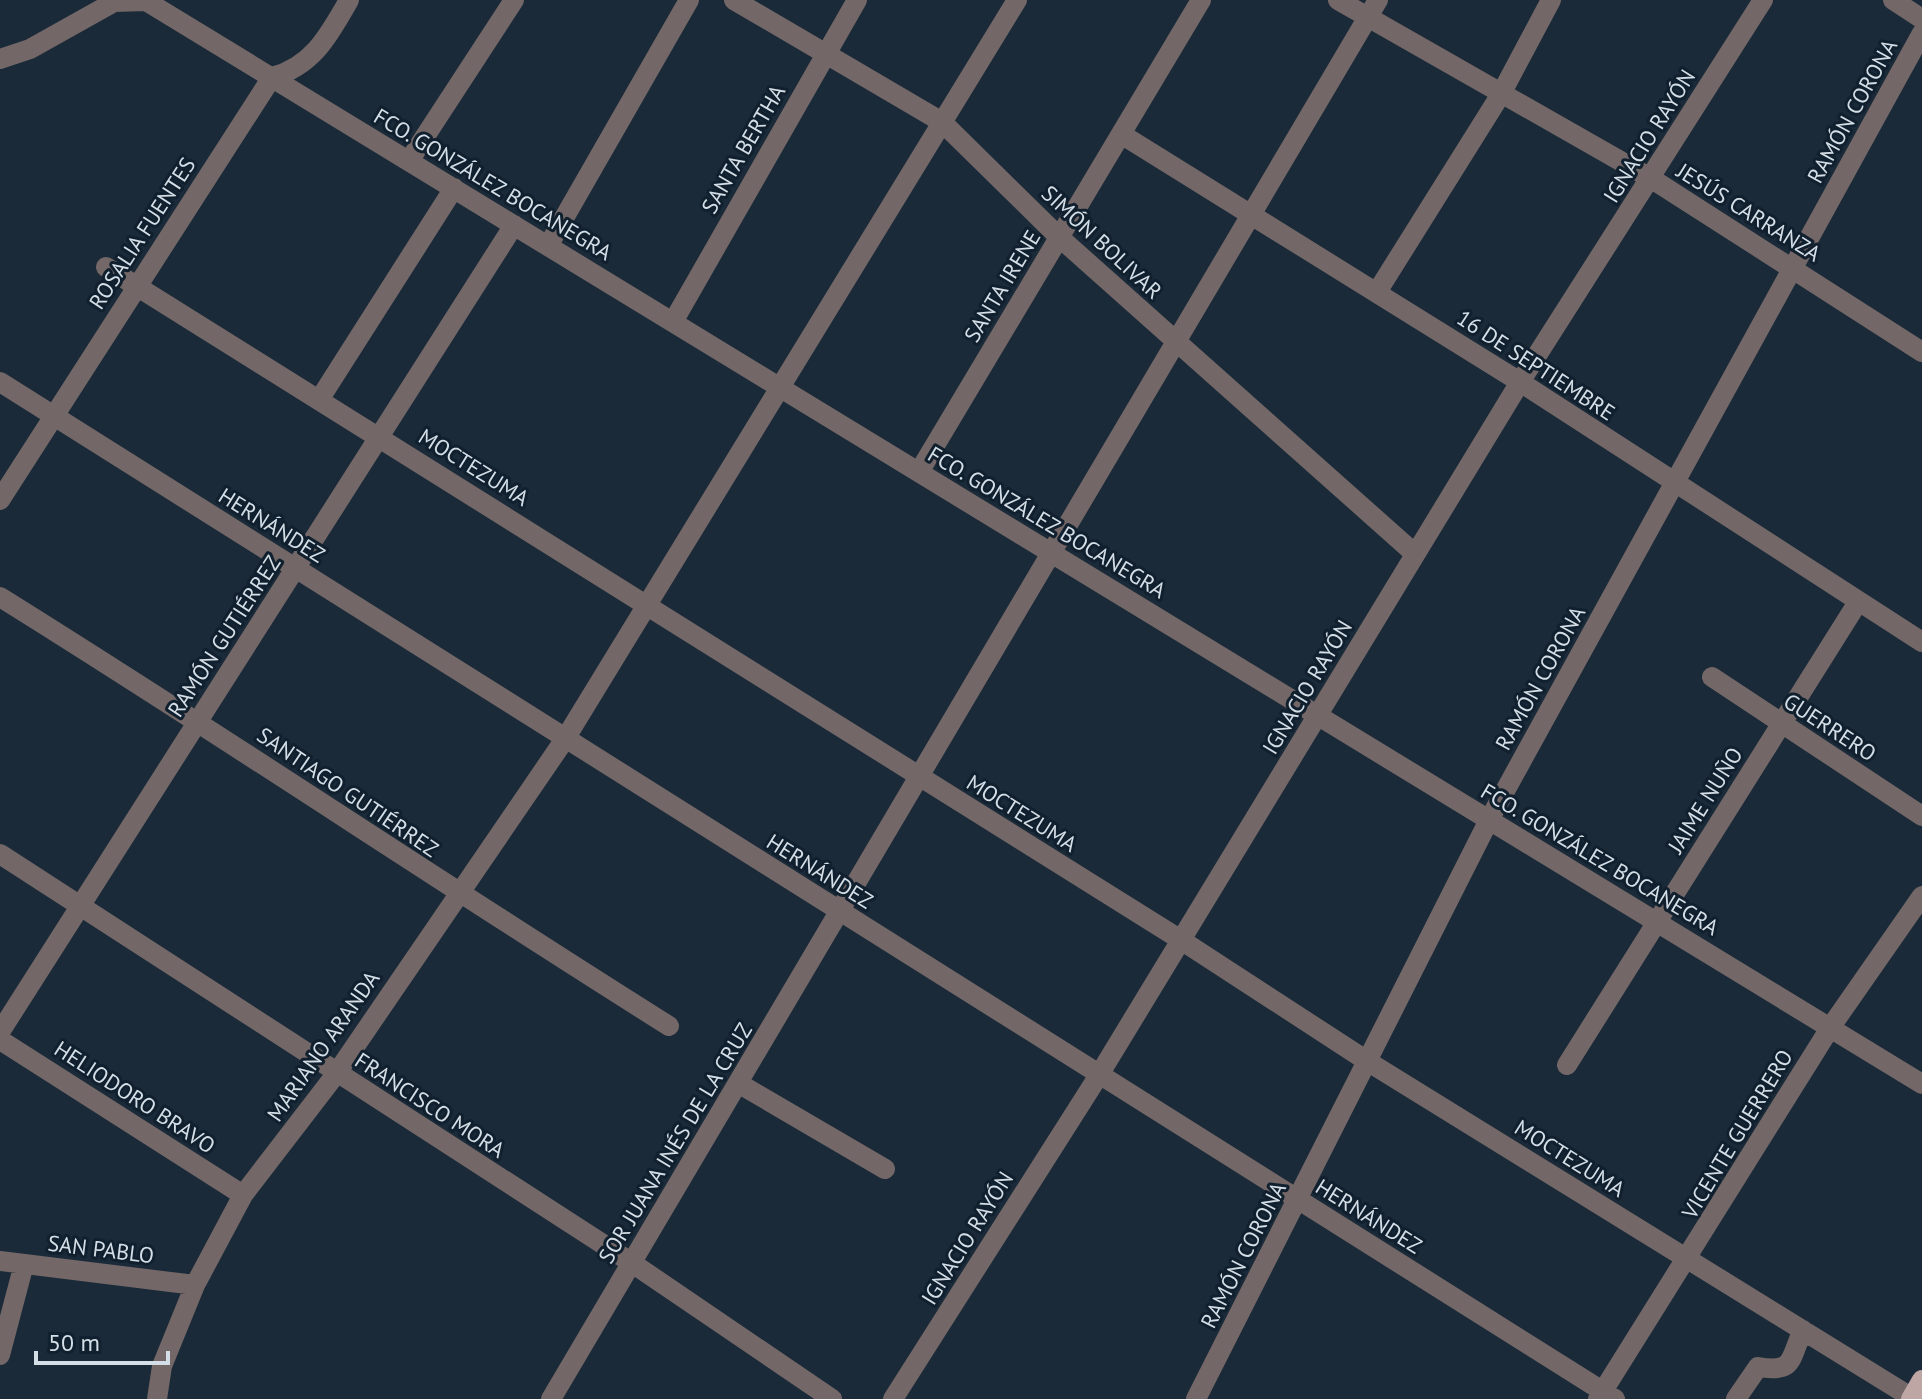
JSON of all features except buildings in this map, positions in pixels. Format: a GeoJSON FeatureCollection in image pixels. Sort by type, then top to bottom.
{"type":"FeatureCollection","features":[{"type":"Feature","properties":{"kind":"street"},"geometry":{"type":"LineString","coordinates":[[0,59],[30,49],[114,2],[146,0]]}},
{"type":"Feature","properties":{"kind":"street","name":"FCO. GONZÁLEZ BOCANEGRA"},"geometry":{"type":"LineString","coordinates":[[146,0],[1922,1084]]}},
{"type":"Feature","properties":{"kind":"street"},"geometry":{"type":"LineString","coordinates":[[272,77],[293,71],[310,60],[349,0]]}},
{"type":"Feature","properties":{"kind":"street"},"geometry":{"type":"LineString","coordinates":[[409,161],[514,0]]}},
{"type":"Feature","properties":{"kind":"street"},"geometry":{"type":"LineString","coordinates":[[548,246],[689,0]]}},
{"type":"Feature","properties":{"kind":"street","name":"SIMÓN BOLIVAR"},"geometry":{"type":"LineString","coordinates":[[734,0],[942,122],[1059,237],[1414,553]]}},
{"type":"Feature","properties":{"kind":"street","name":"SANTA BERTHA"},"geometry":{"type":"LineString","coordinates":[[673,322],[857,0]]}},
{"type":"Feature","properties":{"kind":"street","name":"MARIANO ARANDA"},"geometry":{"type":"LineString","coordinates":[[157,1399],[162,1366],[195,1285],[243,1195],[336,1074],[565,739],[1017,0]]}},
{"type":"Feature","properties":{"kind":"street","name":"SANTA IRENE"},"geometry":{"type":"LineString","coordinates":[[919,472],[1201,0]]}},
{"type":"Feature","properties":{"kind":"street","name":"JESÚS CARRANZA"},"geometry":{"type":"LineString","coordinates":[[1338,0],[1373,9],[1501,94],[1652,179],[1922,352]]}},
{"type":"Feature","properties":{"kind":"street"},"geometry":{"type":"LineString","coordinates":[[1377,292],[1501,94],[1551,0]]}},
{"type":"Feature","properties":{"kind":"street","name":"IGNACIO RAYÓN"},"geometry":{"type":"LineString","coordinates":[[893,1399],[1099,1075],[1520,382],[1652,179],[1763,0]]}},
{"type":"Feature","properties":{"kind":"street"},"geometry":{"type":"LineString","coordinates":[[1893,0],[1922,19]]}},
{"type":"Feature","properties":{"kind":"street","name":"SOR JUANA INÉS DE LA CRUZ"},"geometry":{"type":"LineString","coordinates":[[551,1399],[1373,9]]}},
{"type":"Feature","properties":{"kind":"street","name":"RAMÓN CORONA"},"geometry":{"type":"LineString","coordinates":[[1196,1399],[1489,820],[1922,33]]}},
{"type":"Feature","properties":{"kind":"street","name":"ROSALIA FUENTES"},"geometry":{"type":"LineString","coordinates":[[0,500],[272,77]]}},
{"type":"Feature","properties":{"kind":"street","name":"16 DE SEPTIEMBRE"},"geometry":{"type":"LineString","coordinates":[[1121,134],[1520,382],[1922,642]]}},
{"type":"Feature","properties":{"kind":"street"},"geometry":{"type":"LineString","coordinates":[[319,400],[454,188]]}},
{"type":"Feature","properties":{"kind":"street","name":"RAMÓN GUTIÉRREZ"},"geometry":{"type":"LineString","coordinates":[[0,1032],[514,225]]}},
{"type":"Feature","properties":{"kind":"street","name":"MOCTEZUMA"},"geometry":{"type":"LineString","coordinates":[[106,267],[1181,940],[1367,1061],[1803,1330],[1915,1394]]}},
{"type":"Feature","properties":{"kind":"street","name":"HERNÁNDEZ"},"geometry":{"type":"LineString","coordinates":[[0,382],[1605,1396]]}},
{"type":"Feature","properties":{"kind":"street","name":"SANTIAGO GUTIÉRREZ"},"geometry":{"type":"LineString","coordinates":[[0,597],[198,721],[457,893],[669,1026]]}},
{"type":"Feature","properties":{"kind":"street","name":"JAIME NUÑO"},"geometry":{"type":"LineString","coordinates":[[1567,1065],[1858,602]]}},
{"type":"Feature","properties":{"kind":"street","name":"GUERRERO"},"geometry":{"type":"LineString","coordinates":[[1712,677],[1922,816]]}},
{"type":"Feature","properties":{"kind":"street","name":"FRANCISCO MORA"},"geometry":{"type":"LineString","coordinates":[[0,854],[632,1263],[832,1399]]}},
{"type":"Feature","properties":{"kind":"street","name":"VICENTE GUERRERO"},"geometry":{"type":"LineString","coordinates":[[1605,1396],[1830,1028],[1922,896]]}},
{"type":"Feature","properties":{"kind":"street","name":"HELIODORO BRAVO"},"geometry":{"type":"LineString","coordinates":[[0,1040],[243,1195]]}},
{"type":"Feature","properties":{"kind":"street"},"geometry":{"type":"LineString","coordinates":[[738,1083],[885,1169]]}},
{"type":"Feature","properties":{"kind":"street","name":"SAN PABLO"},"geometry":{"type":"LineString","coordinates":[[0,1261],[195,1285]]}},
{"type":"Feature","properties":{"kind":"street"},"geometry":{"type":"LineString","coordinates":[[0,1355],[24,1264]]}},
{"type":"Feature","properties":{"kind":"street"},"geometry":{"type":"LineString","coordinates":[[1736,1399],[1758,1367],[1778,1371],[1785,1367],[1803,1330]]}}]}
